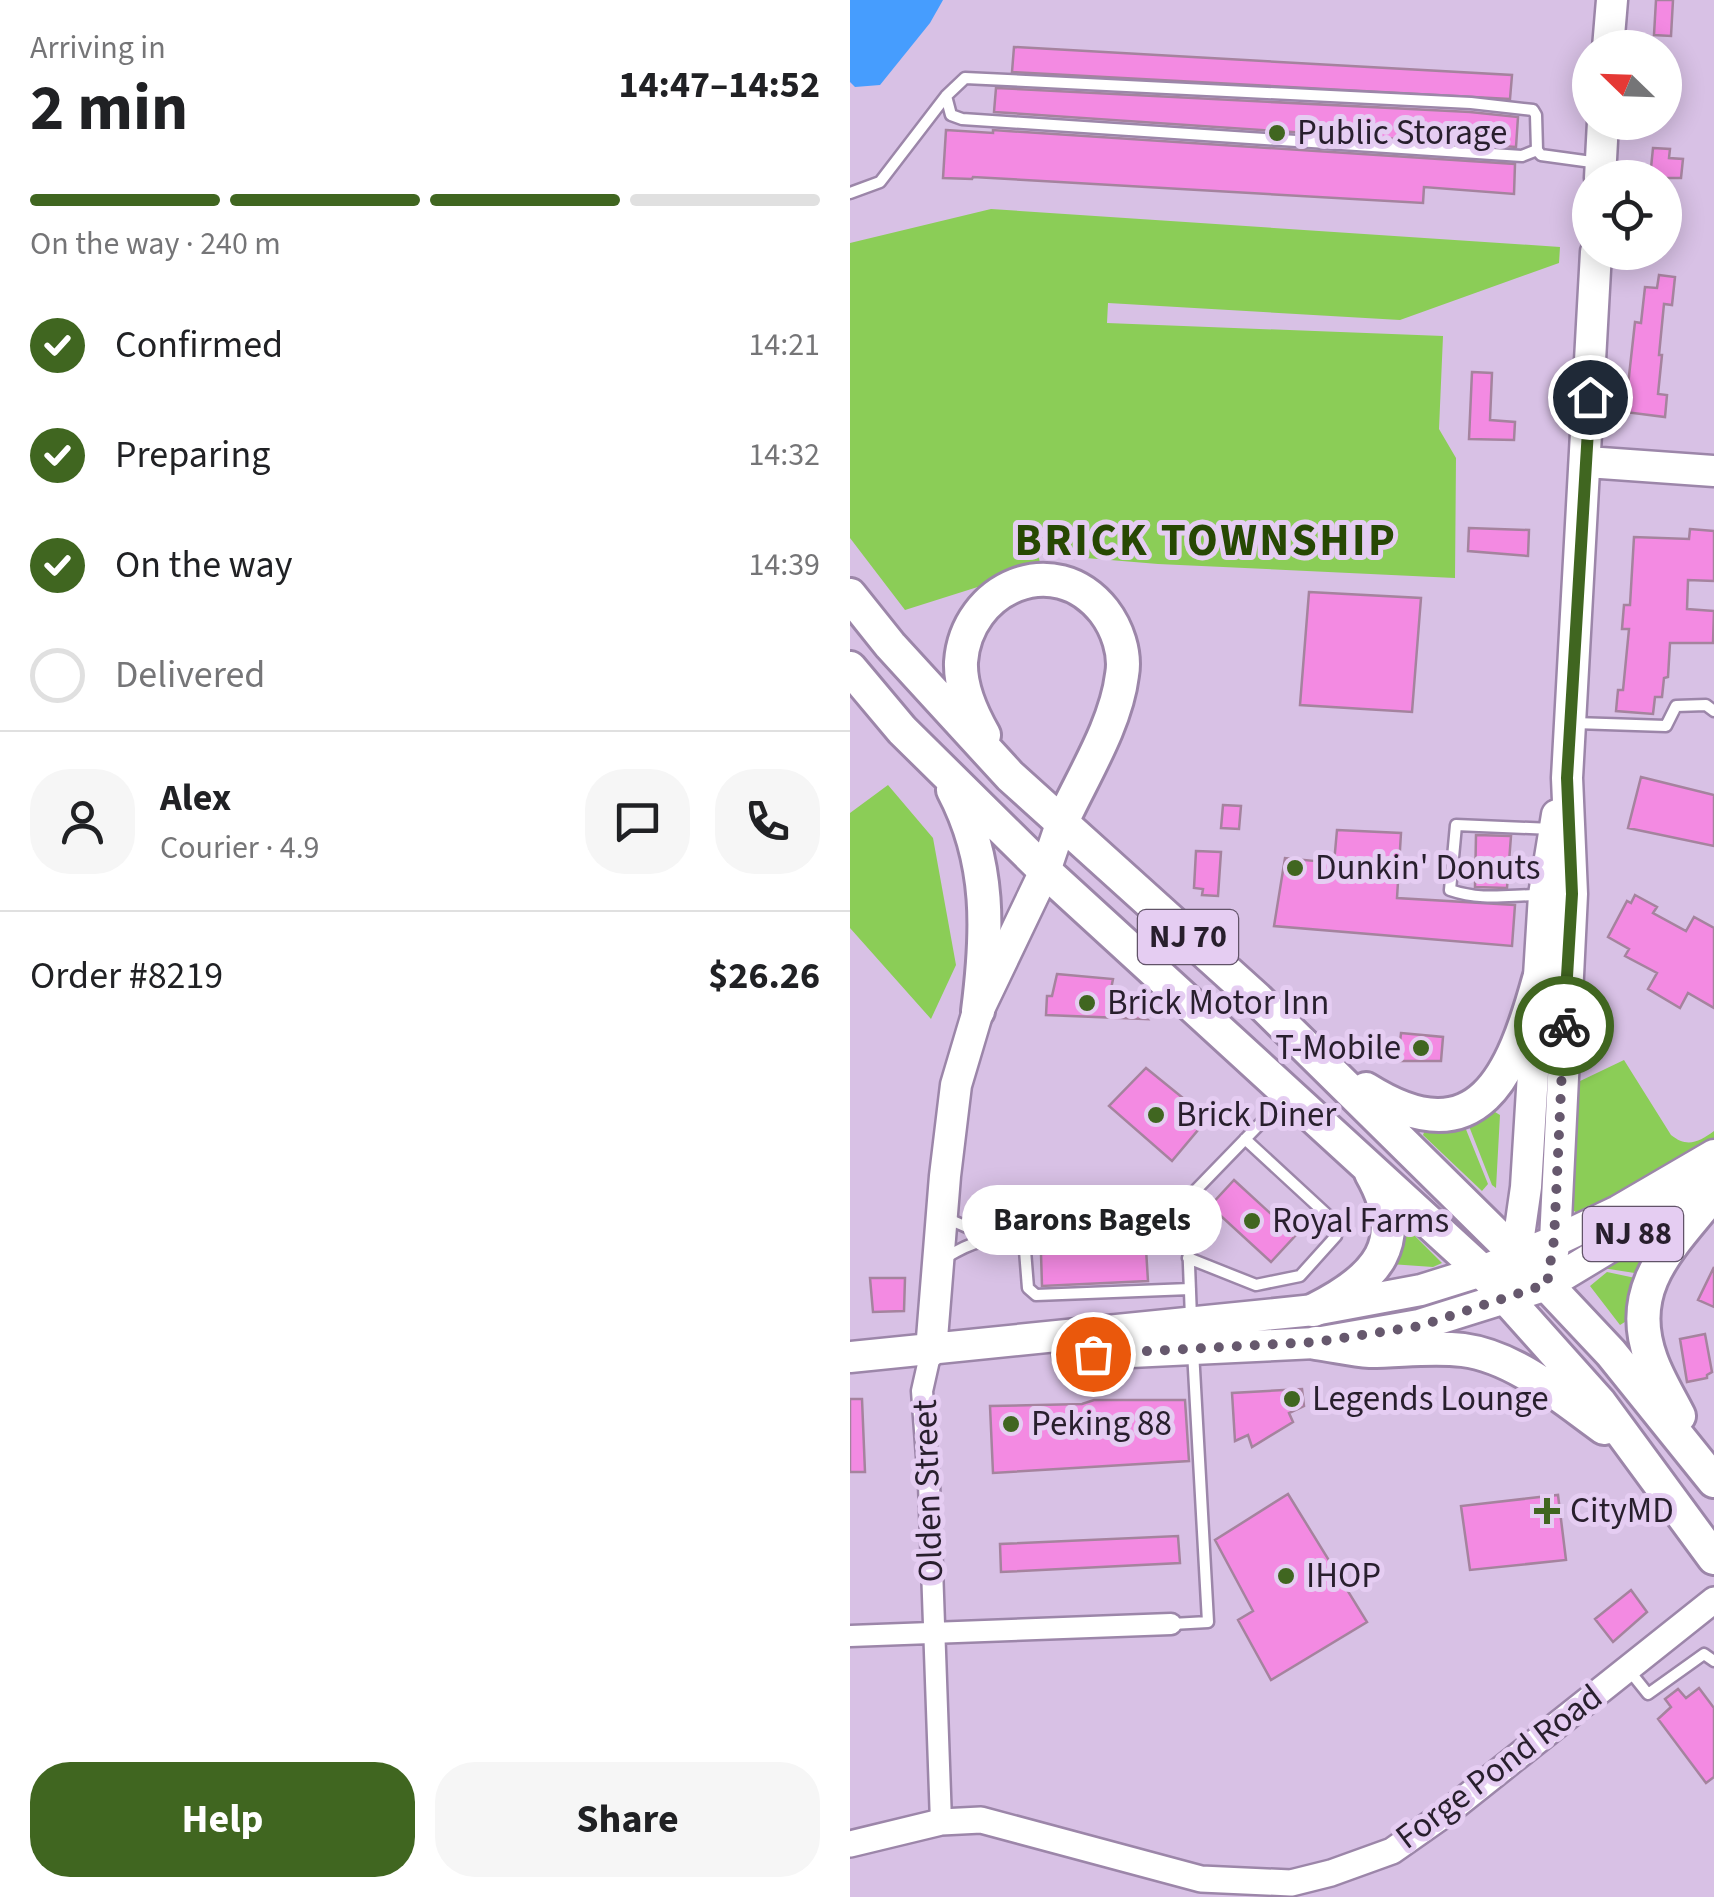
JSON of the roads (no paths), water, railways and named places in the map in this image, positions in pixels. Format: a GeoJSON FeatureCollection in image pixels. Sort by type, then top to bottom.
{"type":"FeatureCollection","features":[{"type":"Feature","properties":{"kind":"highway"},"geometry":{"type":"LineString","coordinates":[[1010,776],[982,731],[967,697],[960,666],[965,638],[986,604],[1001,594],[1030,580],[1054,580],[1084,591],[1112,622],[1121,645],[1123,672],[1114,713],[1061,824]]}},
{"type":"Feature","properties":{"kind":"highway","name":"NJ 70"},"geometry":{"type":"LineString","coordinates":[[850,595],[890,645],[1010,776],[1312,1052],[1547,1284],[1611,1352],[1708,1473]]}},
{"type":"Feature","properties":{"kind":"highway","name":"NJ 70"},"geometry":{"type":"LineString","coordinates":[[850,668],[902,730],[1045,871],[1482,1271],[1600,1403],[1714,1558]]}},
{"type":"Feature","properties":{"kind":"highway"},"geometry":{"type":"LineString","coordinates":[[942,769],[974,838],[984,882],[984,964],[978,1011]]}},
{"type":"Feature","properties":{"kind":"highway"},"geometry":{"type":"LineString","coordinates":[[1312,1052],[1390,1104],[1421,1113],[1460,1110],[1477,1104],[1495,1088],[1513,1059],[1539,979]]}},
{"type":"Feature","properties":{"kind":"highway"},"geometry":{"type":"LineString","coordinates":[[1364,1161],[1389,1212],[1385,1245],[1366,1278],[1315,1326],[1366,1351],[1465,1350],[1487,1357],[1546,1386],[1636,1452]]}},
{"type":"Feature","properties":{"kind":"highway"},"geometry":{"type":"LineString","coordinates":[[1708,1473],[1651,1359],[1644,1331],[1644,1304],[1660,1260],[1714,1193]]}},
{"type":"Feature","properties":{"kind":"main road"},"geometry":{"type":"LineString","coordinates":[[1610,30],[1612,0]]}},
{"type":"Feature","properties":{"kind":"main road"},"geometry":{"type":"LineString","coordinates":[[1547,1284],[1554,1240],[1572,894],[1567,778],[1595,270]]}},
{"type":"Feature","properties":{"kind":"main road"},"geometry":{"type":"LineString","coordinates":[[1586,462],[1714,471]]}},
{"type":"Feature","properties":{"kind":"main road"},"geometry":{"type":"LineString","coordinates":[[1509,1299],[1526,1187],[1544,895],[1553,829],[1567,778]]}},
{"type":"Feature","properties":{"kind":"main road","name":"Olden Street"},"geometry":{"type":"LineString","coordinates":[[931,1352],[956,1085],[978,1011],[1045,871],[1061,824]]}},
{"type":"Feature","properties":{"kind":"main road"},"geometry":{"type":"LineString","coordinates":[[1518,1255],[1618,1211],[1714,1155]]}},
{"type":"Feature","properties":{"kind":"main road","name":"NJ 88"},"geometry":{"type":"LineString","coordinates":[[850,1358],[931,1352],[976,1357],[1315,1326],[1420,1326],[1547,1284],[1654,1221],[1714,1176]]}},
{"type":"Feature","properties":{"kind":"main road","name":"NJ 88"},"geometry":{"type":"LineString","coordinates":[[1315,1326],[1482,1271],[1518,1255]]}},
{"type":"Feature","properties":{"kind":"street","name":"Olden Street"},"geometry":{"type":"LineString","coordinates":[[931,1352],[922,1392],[941,1822]]}},
{"type":"Feature","properties":{"kind":"street","name":"Forge Pond Road"},"geometry":{"type":"LineString","coordinates":[[850,1844],[941,1822],[981,1820],[1201,1879],[1291,1883],[1392,1851],[1449,1811],[1714,1600]]}},
{"type":"Feature","properties":{"kind":"street"},"geometry":{"type":"LineString","coordinates":[[850,1636],[1171,1624]]}},
{"type":"Feature","properties":{"kind":"lane"},"geometry":{"type":"LineString","coordinates":[[850,193],[880,182],[946,96],[965,78],[1471,102],[1533,110],[1537,150]]}},
{"type":"Feature","properties":{"kind":"lane"},"geometry":{"type":"LineString","coordinates":[[946,96],[951,114],[962,119],[1503,155],[1522,156],[1537,150]]}},
{"type":"Feature","properties":{"kind":"lane"},"geometry":{"type":"LineString","coordinates":[[1537,150],[1549,158],[1572,163]]}},
{"type":"Feature","properties":{"kind":"lane"},"geometry":{"type":"LineString","coordinates":[[1570,722],[1666,726],[1676,706],[1706,705],[1714,711]]}},
{"type":"Feature","properties":{"kind":"lane"},"geometry":{"type":"LineString","coordinates":[[1544,895],[1472,898],[1450,890],[1456,825],[1553,829]]}},
{"type":"Feature","properties":{"kind":"lane"},"geometry":{"type":"LineString","coordinates":[[1171,1624],[1208,1622],[1187,1212],[1193,1192],[1290,1094]]}},
{"type":"Feature","properties":{"kind":"lane"},"geometry":{"type":"LineString","coordinates":[[1188,1258],[1256,1286],[1300,1276],[1336,1236],[1336,1224],[1245,1138]]}},
{"type":"Feature","properties":{"kind":"lane"},"geometry":{"type":"LineString","coordinates":[[942,1216],[992,1237]]}},
{"type":"Feature","properties":{"kind":"lane"},"geometry":{"type":"LineString","coordinates":[[940,1262],[965,1246],[992,1237],[1187,1230]]}},
{"type":"Feature","properties":{"kind":"lane"},"geometry":{"type":"LineString","coordinates":[[1128,1233],[1128,1250]]}},
{"type":"Feature","properties":{"kind":"lane"},"geometry":{"type":"LineString","coordinates":[[1097,1234],[1098,1251]]}},
{"type":"Feature","properties":{"kind":"lane"},"geometry":{"type":"LineString","coordinates":[[1065,1236],[1066,1253]]}},
{"type":"Feature","properties":{"kind":"lane"},"geometry":{"type":"LineString","coordinates":[[1024,1238],[1028,1288],[1036,1295],[1100,1288],[1190,1289]]}},
{"type":"Feature","properties":{"kind":"lane"},"geometry":{"type":"LineString","coordinates":[[1628,1668],[1648,1694],[1704,1654],[1714,1661]]}},
{"type":"Feature","properties":{"kind":"water"},"geometry":{"type":"Polygon","coordinates":[[[850,0],[943,0],[930,23],[880,85],[855,87],[850,82],[850,0]]]}},
{"type":"Feature","properties":{"kind":"place","name":"Public Storage"},"geometry":{"type":"Point","coordinates":[1277,133]}},
{"type":"Feature","properties":{"kind":"place","name":"Dunkin' Donuts"},"geometry":{"type":"Point","coordinates":[1295,868]}},
{"type":"Feature","properties":{"kind":"place","name":"Brick Motor Inn"},"geometry":{"type":"Point","coordinates":[1087,1003]}},
{"type":"Feature","properties":{"kind":"place","name":"T-Mobile"},"geometry":{"type":"Point","coordinates":[1421,1048]}},
{"type":"Feature","properties":{"kind":"place","name":"Brick Diner"},"geometry":{"type":"Point","coordinates":[1156,1115]}},
{"type":"Feature","properties":{"kind":"place","name":"Royal Farms"},"geometry":{"type":"Point","coordinates":[1252,1221]}},
{"type":"Feature","properties":{"kind":"place","name":"Barons Bagels"},"geometry":{"type":"Point","coordinates":[1093,1354]}},
{"type":"Feature","properties":{"kind":"place","name":"Legends Lounge"},"geometry":{"type":"Point","coordinates":[1292,1399]}},
{"type":"Feature","properties":{"kind":"place","name":"Peking 88"},"geometry":{"type":"Point","coordinates":[1011,1424]}},
{"type":"Feature","properties":{"kind":"place","name":"CityMD"},"geometry":{"type":"Point","coordinates":[1547,1511]}},
{"type":"Feature","properties":{"kind":"place","name":"IHOP"},"geometry":{"type":"Point","coordinates":[1286,1576]}},
{"type":"Feature","properties":{"kind":"district","name":"BRICK TOWNSHIP"},"geometry":{"type":"Point","coordinates":[1206,541]}}]}
